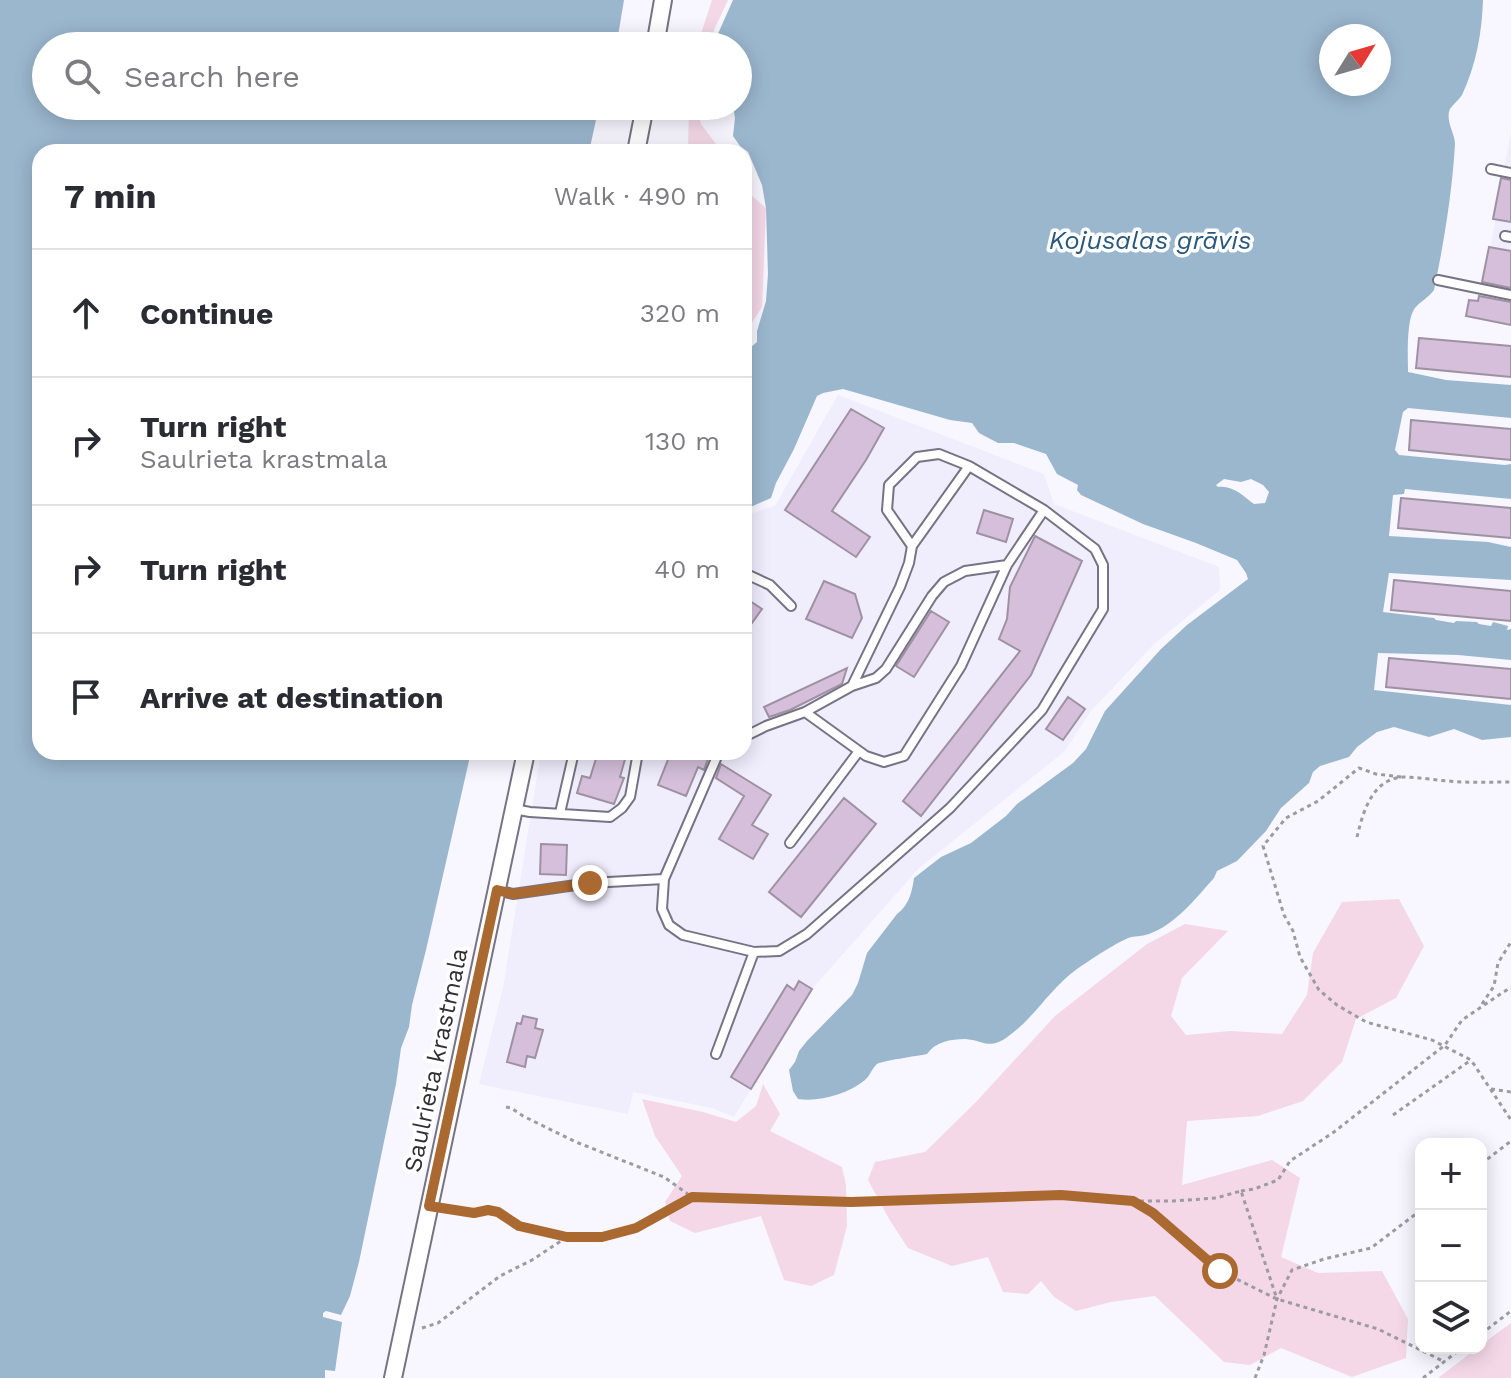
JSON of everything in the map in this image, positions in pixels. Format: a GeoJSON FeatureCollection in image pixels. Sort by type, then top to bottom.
{"type":"FeatureCollection","features":[{"type":"Feature","properties":{"kind":"street"},"geometry":{"type":"LineString","coordinates":[[657,32],[663,0]]}},
{"type":"Feature","properties":{"kind":"street"},"geometry":{"type":"LineString","coordinates":[[638,144],[642,120]]}},
{"type":"Feature","properties":{"kind":"street","name":"Saulrieta krastmala"},"geometry":{"type":"LineString","coordinates":[[393,1378],[524,760]]}},
{"type":"Feature","properties":{"kind":"lane"},"geometry":{"type":"LineString","coordinates":[[1491,169],[1511,173]]}},
{"type":"Feature","properties":{"kind":"lane"},"geometry":{"type":"LineString","coordinates":[[1438,280],[1511,295]]}},
{"type":"Feature","properties":{"kind":"lane"},"geometry":{"type":"LineString","coordinates":[[716,760],[664,879],[662,909],[669,925],[683,935],[754,952],[779,951],[807,934],[950,808],[1042,710],[1103,609],[1103,565],[1095,549],[1044,510],[969,466],[939,454],[917,457],[889,485],[887,510],[912,546]]}},
{"type":"Feature","properties":{"kind":"lane"},"geometry":{"type":"LineString","coordinates":[[852,686],[900,587],[912,546],[969,466]]}},
{"type":"Feature","properties":{"kind":"lane"},"geometry":{"type":"LineString","coordinates":[[805,712],[866,756],[884,762],[904,756],[961,666],[1007,565],[1044,510]]}},
{"type":"Feature","properties":{"kind":"lane"},"geometry":{"type":"LineString","coordinates":[[752,733],[805,712],[852,686],[876,678],[886,669],[944,582],[965,571],[1007,565]]}},
{"type":"Feature","properties":{"kind":"lane"},"geometry":{"type":"LineString","coordinates":[[752,577],[770,585],[791,606]]}},
{"type":"Feature","properties":{"kind":"lane"},"geometry":{"type":"LineString","coordinates":[[790,843],[859,751]]}},
{"type":"Feature","properties":{"kind":"lane"},"geometry":{"type":"LineString","coordinates":[[560,813],[572,760]]}},
{"type":"Feature","properties":{"kind":"lane"},"geometry":{"type":"LineString","coordinates":[[514,809],[610,817],[630,797],[637,760]]}},
{"type":"Feature","properties":{"kind":"lane"},"geometry":{"type":"LineString","coordinates":[[497,890],[513,894],[590,883],[664,879]]}},
{"type":"Feature","properties":{"kind":"lane"},"geometry":{"type":"LineString","coordinates":[[716,1054],[754,952]]}},
{"type":"Feature","properties":{"kind":"path"},"geometry":{"type":"LineString","coordinates":[[1511,782],[1401,777],[1359,768],[1318,801],[1286,818],[1263,846],[1300,957],[1319,990],[1366,1022],[1445,1045],[1471,1060],[1511,1120]]}},
{"type":"Feature","properties":{"kind":"path"},"geometry":{"type":"LineString","coordinates":[[1357,837],[1364,810],[1374,793],[1386,782],[1401,777]]}},
{"type":"Feature","properties":{"kind":"path"},"geometry":{"type":"LineString","coordinates":[[1480,1007],[1494,986],[1498,963],[1511,942]]}},
{"type":"Feature","properties":{"kind":"path"},"geometry":{"type":"LineString","coordinates":[[429,1206],[474,1213],[488,1210],[510,1218],[519,1226],[567,1237],[602,1237],[636,1228],[692,1197],[851,1202],[1061,1195],[1133,1201],[1216,1198],[1278,1180],[1290,1161],[1334,1132],[1445,1045],[1462,1020],[1511,987]]}},
{"type":"Feature","properties":{"kind":"path"},"geometry":{"type":"LineString","coordinates":[[1393,1115],[1471,1060]]}},
{"type":"Feature","properties":{"kind":"path"},"geometry":{"type":"LineString","coordinates":[[1490,1089],[1511,1092]]}},
{"type":"Feature","properties":{"kind":"path"},"geometry":{"type":"LineString","coordinates":[[506,1107],[576,1142],[664,1177],[692,1197]]}},
{"type":"Feature","properties":{"kind":"path"},"geometry":{"type":"LineString","coordinates":[[1487,1159],[1511,1141]]}},
{"type":"Feature","properties":{"kind":"path"},"geometry":{"type":"LineString","coordinates":[[1241,1191],[1277,1299]]}},
{"type":"Feature","properties":{"kind":"path"},"geometry":{"type":"LineString","coordinates":[[1133,1201],[1153,1213],[1220,1271],[1277,1299],[1378,1329],[1445,1362]]}},
{"type":"Feature","properties":{"kind":"path"},"geometry":{"type":"LineString","coordinates":[[1255,1378],[1264,1355],[1277,1299],[1292,1270],[1371,1248],[1415,1215]]}},
{"type":"Feature","properties":{"kind":"path"},"geometry":{"type":"LineString","coordinates":[[404,1326],[425,1328],[438,1323],[500,1276],[567,1237]]}},
{"type":"Feature","properties":{"kind":"path"},"geometry":{"type":"LineString","coordinates":[[1487,1329],[1511,1311]]}},
{"type":"Feature","properties":{"kind":"path"},"geometry":{"type":"LineString","coordinates":[[1423,1378],[1455,1354]]}},
{"type":"Feature","properties":{"kind":"shaded area"},"geometry":{"type":"Polygon","coordinates":[[[712,0],[728,0],[714,32],[702,32],[712,0]]]}},
{"type":"Feature","properties":{"kind":"shaded area"},"geometry":{"type":"Polygon","coordinates":[[[689,120],[700,120],[716,144],[688,144],[689,120]]]}},
{"type":"Feature","properties":{"kind":"shaded area"},"geometry":{"type":"Polygon","coordinates":[[[1511,130],[1511,325],[1478,319],[1511,130]]]}},
{"type":"Feature","properties":{"kind":"shaded area"},"geometry":{"type":"Polygon","coordinates":[[[752,196],[766,208],[762,307],[752,323],[752,196]]]}},
{"type":"Feature","properties":{"kind":"shaded area"},"geometry":{"type":"Polygon","coordinates":[[[838,395],[1044,474],[1054,504],[1219,567],[1220,590],[1154,644],[1091,711],[1065,751],[919,868],[812,989],[734,1117],[712,1108],[633,1092],[628,1114],[479,1084],[503,988],[540,760],[752,760],[752,513],[775,506],[838,395]]]}},
{"type":"Feature","properties":{"kind":"shaded area"},"geometry":{"type":"Polygon","coordinates":[[[1399,899],[1424,946],[1396,998],[1356,1019],[1342,1062],[1303,1101],[1258,1116],[1187,1121],[1182,1185],[1272,1160],[1300,1178],[1281,1257],[1318,1273],[1382,1271],[1408,1319],[1406,1358],[1352,1377],[1281,1348],[1250,1365],[1224,1362],[1155,1296],[1076,1311],[1054,1297],[1041,1281],[1028,1294],[1003,1292],[988,1257],[952,1266],[908,1248],[868,1180],[875,1162],[925,1152],[1055,1016],[1147,944],[1185,924],[1228,931],[1182,978],[1171,1016],[1186,1035],[1231,1031],[1282,1034],[1307,995],[1313,953],[1342,902],[1399,899]]]}},
{"type":"Feature","properties":{"kind":"shaded area"},"geometry":{"type":"Polygon","coordinates":[[[763,1084],[780,1114],[770,1131],[842,1167],[846,1185],[847,1226],[834,1275],[811,1286],[784,1280],[761,1216],[695,1233],[670,1221],[665,1202],[682,1176],[655,1136],[642,1099],[736,1122],[756,1106],[763,1084]]]}},
{"type":"Feature","properties":{"kind":"shaded area"},"geometry":{"type":"Polygon","coordinates":[[[1511,1323],[1511,1378],[1438,1378],[1469,1354],[1487,1354],[1487,1341],[1511,1323]]]}},
{"type":"Feature","properties":{"kind":"water"},"geometry":{"type":"Polygon","coordinates":[[[0,0],[624,0],[619,32],[32,32],[32,120],[596,120],[591,144],[32,144],[32,760],[469,760],[409,1027],[401,1048],[359,1262],[350,1296],[341,1315],[323,1313],[323,1317],[342,1322],[335,1371],[325,1370],[325,1378],[0,1378],[0,0]]]}},
{"type":"Feature","properties":{"kind":"water","name":"Kojusalas grāvis"},"geometry":{"type":"Polygon","coordinates":[[[733,0],[1483,0],[1475,60],[1462,95],[1449,113],[1455,144],[1447,218],[1434,290],[1412,313],[1408,372],[1446,380],[1511,385],[1511,418],[1408,408],[1403,412],[1395,450],[1399,455],[1511,464],[1511,499],[1405,489],[1404,494],[1393,495],[1389,536],[1488,542],[1511,547],[1511,580],[1389,573],[1383,612],[1454,623],[1477,622],[1491,626],[1493,622],[1508,626],[1507,630],[1511,629],[1511,660],[1378,653],[1374,690],[1511,705],[1511,737],[1482,740],[1454,729],[1429,737],[1394,727],[1377,732],[1349,757],[1320,766],[1313,772],[1309,783],[1281,808],[1266,831],[1237,861],[1217,871],[1176,918],[1159,930],[1118,943],[1077,969],[1025,1022],[1000,1042],[990,1044],[965,1039],[944,1042],[927,1054],[877,1064],[867,1078],[842,1093],[824,1098],[798,1099],[793,1091],[789,1070],[807,1041],[852,995],[867,953],[907,902],[914,878],[941,857],[971,843],[1073,763],[1086,749],[1105,711],[1161,649],[1187,625],[1248,579],[1237,560],[1143,524],[1081,495],[1078,485],[1057,474],[1046,454],[1014,443],[998,443],[979,433],[972,423],[950,420],[843,389],[817,396],[771,498],[752,506],[752,346],[757,342],[766,301],[766,208],[762,185],[752,161],[752,144],[739,144],[733,136],[735,120],[752,120],[752,32],[719,32],[733,0]],[[1224,479],[1216,485],[1233,489],[1254,504],[1265,503],[1269,492],[1251,479],[1241,482],[1224,479]]]}},
{"type":"Feature","properties":{"kind":"building"},"geometry":{"type":"Polygon","coordinates":[[[1501,178],[1511,180],[1511,222],[1493,219],[1501,178]]]}},
{"type":"Feature","properties":{"kind":"building"},"geometry":{"type":"Polygon","coordinates":[[[1489,247],[1511,251],[1511,288],[1482,282],[1489,247]]]}},
{"type":"Feature","properties":{"kind":"building"},"geometry":{"type":"Polygon","coordinates":[[[1479,296],[1511,302],[1511,325],[1466,316],[1469,300],[1478,301],[1479,296]]]}},
{"type":"Feature","properties":{"kind":"building"},"geometry":{"type":"Polygon","coordinates":[[[1419,338],[1511,346],[1511,377],[1416,368],[1419,338]]]}},
{"type":"Feature","properties":{"kind":"building"},"geometry":{"type":"Polygon","coordinates":[[[851,409],[884,428],[832,511],[870,537],[856,557],[785,510],[851,409]]]}},
{"type":"Feature","properties":{"kind":"building"},"geometry":{"type":"Polygon","coordinates":[[[1411,420],[1511,429],[1511,460],[1409,450],[1411,420]]]}},
{"type":"Feature","properties":{"kind":"building"},"geometry":{"type":"Polygon","coordinates":[[[1401,498],[1511,508],[1511,538],[1398,528],[1401,498]]]}},
{"type":"Feature","properties":{"kind":"building"},"geometry":{"type":"Polygon","coordinates":[[[984,510],[1013,519],[1006,542],[977,533],[984,510]]]}},
{"type":"Feature","properties":{"kind":"building"},"geometry":{"type":"Polygon","coordinates":[[[1035,536],[1082,561],[1031,675],[921,816],[903,801],[1020,651],[999,639],[1007,619],[1010,587],[1035,536]]]}},
{"type":"Feature","properties":{"kind":"building"},"geometry":{"type":"Polygon","coordinates":[[[1394,580],[1511,591],[1511,621],[1391,610],[1394,580]]]}},
{"type":"Feature","properties":{"kind":"building"},"geometry":{"type":"Polygon","coordinates":[[[824,581],[855,594],[862,618],[852,638],[806,619],[824,581]]]}},
{"type":"Feature","properties":{"kind":"building"},"geometry":{"type":"Polygon","coordinates":[[[752,602],[762,609],[752,623],[752,602]]]}},
{"type":"Feature","properties":{"kind":"building"},"geometry":{"type":"Polygon","coordinates":[[[931,611],[949,622],[914,677],[896,666],[931,611]]]}},
{"type":"Feature","properties":{"kind":"building"},"geometry":{"type":"Polygon","coordinates":[[[1389,658],[1511,669],[1511,699],[1386,687],[1389,658]]]}},
{"type":"Feature","properties":{"kind":"building"},"geometry":{"type":"Polygon","coordinates":[[[847,668],[842,684],[769,717],[764,707],[847,668]]]}},
{"type":"Feature","properties":{"kind":"building"},"geometry":{"type":"Polygon","coordinates":[[[1068,697],[1085,709],[1063,740],[1046,729],[1068,697]]]}},
{"type":"Feature","properties":{"kind":"building"},"geometry":{"type":"Polygon","coordinates":[[[596,760],[625,760],[620,777],[624,778],[614,804],[577,793],[582,776],[590,778],[596,760]]]}},
{"type":"Feature","properties":{"kind":"building"},"geometry":{"type":"Polygon","coordinates":[[[668,760],[708,760],[704,770],[698,767],[686,796],[658,785],[668,760]]]}},
{"type":"Feature","properties":{"kind":"building"},"geometry":{"type":"Polygon","coordinates":[[[721,764],[771,795],[752,825],[768,834],[753,859],[719,839],[744,796],[716,778],[721,764]]]}},
{"type":"Feature","properties":{"kind":"building"},"geometry":{"type":"Polygon","coordinates":[[[844,798],[876,824],[801,917],[769,892],[844,798]]]}},
{"type":"Feature","properties":{"kind":"building"},"geometry":{"type":"Polygon","coordinates":[[[541,844],[567,845],[566,875],[540,874],[541,844]]]}},
{"type":"Feature","properties":{"kind":"building"},"geometry":{"type":"Polygon","coordinates":[[[799,981],[812,989],[751,1089],[731,1077],[787,985],[794,990],[799,981]]]}},
{"type":"Feature","properties":{"kind":"building"},"geometry":{"type":"Polygon","coordinates":[[[523,1016],[537,1019],[535,1028],[543,1030],[535,1058],[527,1056],[525,1067],[507,1062],[517,1023],[521,1024],[523,1016]]]}},
{"type":"Feature","properties":{"kind":"route"},"geometry":{"type":"LineString","coordinates":[[590,883],[513,894],[497,890],[429,1206],[474,1213],[488,1210],[510,1218],[519,1226],[567,1237],[602,1237],[636,1228],[692,1197],[851,1202],[1061,1195],[1133,1201],[1153,1213],[1220,1271]]}}]}
